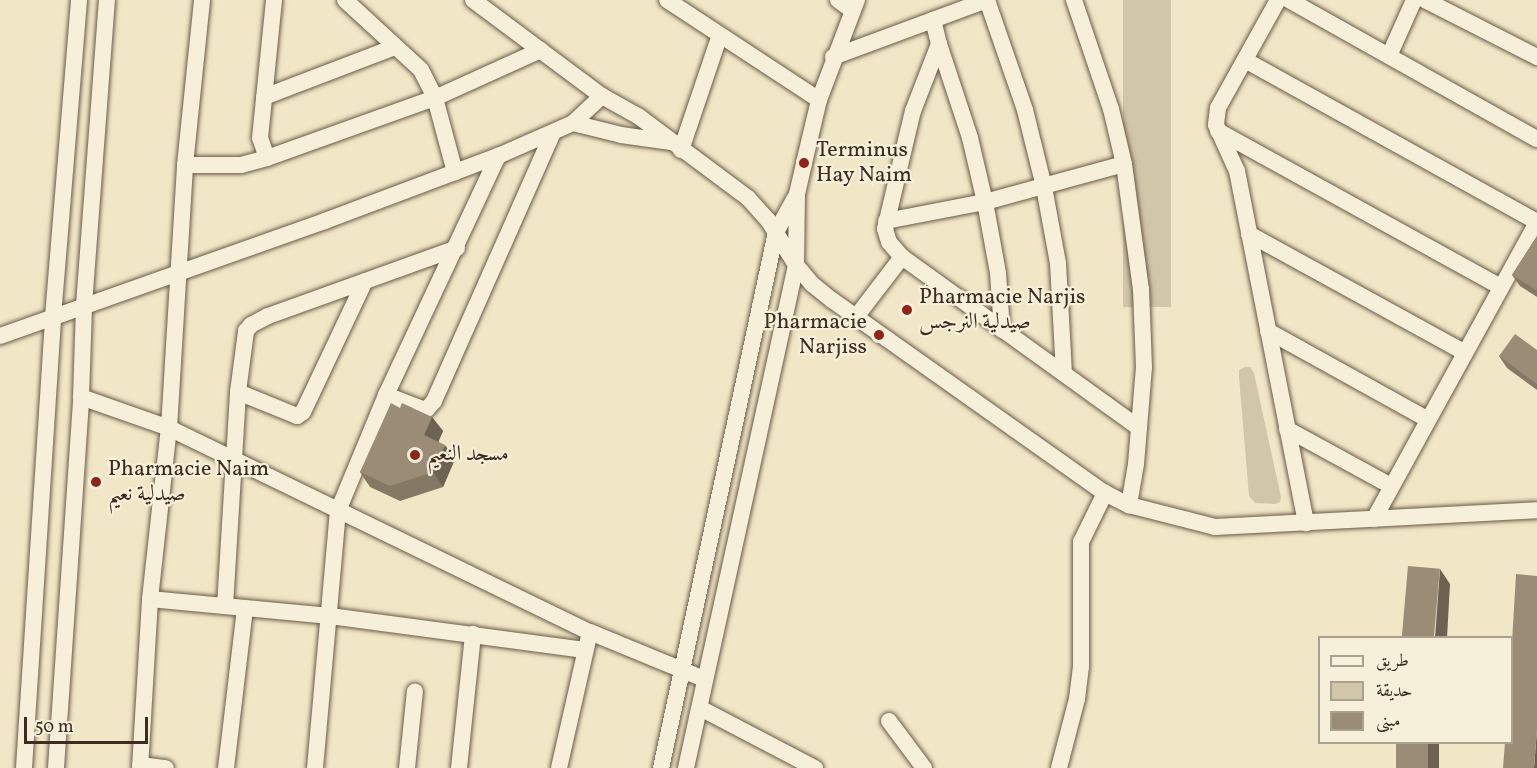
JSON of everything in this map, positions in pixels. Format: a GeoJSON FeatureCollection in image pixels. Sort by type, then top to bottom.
{"type":"FeatureCollection","features":[{"type":"Feature","properties":{"kind":"street"},"geometry":{"type":"LineString","coordinates":[[24,768],[52,317],[79,0]]}},
{"type":"Feature","properties":{"kind":"street"},"geometry":{"type":"LineString","coordinates":[[56,768],[81,397],[84,305],[107,0]]}},
{"type":"Feature","properties":{"kind":"street"},"geometry":{"type":"LineString","coordinates":[[166,768],[140,767],[150,599],[169,428],[185,165],[202,0]]}},
{"type":"Feature","properties":{"kind":"street"},"geometry":{"type":"LineString","coordinates":[[267,158],[260,138],[274,0]]}},
{"type":"Feature","properties":{"kind":"street"},"geometry":{"type":"LineString","coordinates":[[345,0],[421,70],[435,98],[455,172]]}},
{"type":"Feature","properties":{"kind":"street"},"geometry":{"type":"LineString","coordinates":[[472,0],[602,96],[638,116],[748,198],[776,232],[796,266],[812,284],[1105,493],[1129,505],[1215,527],[1537,510]]}},
{"type":"Feature","properties":{"kind":"street"},"geometry":{"type":"LineString","coordinates":[[667,0],[819,100]]}},
{"type":"Feature","properties":{"kind":"street"},"geometry":{"type":"LineString","coordinates":[[686,768],[796,266],[797,194],[819,100],[854,5],[838,0]]}},
{"type":"Feature","properties":{"kind":"street"},"geometry":{"type":"LineString","coordinates":[[833,57],[987,0],[1024,110],[1044,187],[1059,263],[1064,374]]}},
{"type":"Feature","properties":{"kind":"street"},"geometry":{"type":"LineString","coordinates":[[1074,0],[1111,109],[1124,164],[1141,289],[1144,367],[1129,505]]}},
{"type":"Feature","properties":{"kind":"street"},"geometry":{"type":"LineString","coordinates":[[1278,0],[1218,108],[1216,125],[1237,171],[1306,523]]}},
{"type":"Feature","properties":{"kind":"street"},"geometry":{"type":"LineString","coordinates":[[1289,0],[1537,139]]}},
{"type":"Feature","properties":{"kind":"street"},"geometry":{"type":"LineString","coordinates":[[1389,56],[1414,0]]}},
{"type":"Feature","properties":{"kind":"street"},"geometry":{"type":"LineString","coordinates":[[1425,0],[1537,57]]}},
{"type":"Feature","properties":{"kind":"street"},"geometry":{"type":"LineString","coordinates":[[933,20],[970,138],[985,202],[998,273],[1002,330]]}},
{"type":"Feature","properties":{"kind":"street"},"geometry":{"type":"LineString","coordinates":[[676,146],[720,35]]}},
{"type":"Feature","properties":{"kind":"street"},"geometry":{"type":"LineString","coordinates":[[939,44],[913,111],[886,221],[889,242],[902,257],[1139,428]]}},
{"type":"Feature","properties":{"kind":"street"},"geometry":{"type":"LineString","coordinates":[[264,97],[395,47]]}},
{"type":"Feature","properties":{"kind":"street"},"geometry":{"type":"LineString","coordinates":[[185,165],[241,165],[267,158],[435,98],[541,50]]}},
{"type":"Feature","properties":{"kind":"street"},"geometry":{"type":"LineString","coordinates":[[1245,60],[1537,222],[1390,486],[1374,519]]}},
{"type":"Feature","properties":{"kind":"street"},"geometry":{"type":"LineString","coordinates":[[0,336],[178,271],[325,221],[498,156],[573,123],[602,96]]}},
{"type":"Feature","properties":{"kind":"street"},"geometry":{"type":"LineString","coordinates":[[573,123],[676,146]]}},
{"type":"Feature","properties":{"kind":"street"},"geometry":{"type":"LineString","coordinates":[[1218,131],[1501,287]]}},
{"type":"Feature","properties":{"kind":"street"},"geometry":{"type":"LineString","coordinates":[[386,395],[422,409],[427,409],[434,401],[553,133]]}},
{"type":"Feature","properties":{"kind":"street"},"geometry":{"type":"LineString","coordinates":[[315,768],[338,511],[386,395],[457,248],[498,156]]}},
{"type":"Feature","properties":{"kind":"street"},"geometry":{"type":"LineString","coordinates":[[886,221],[985,202],[1124,164]]}},
{"type":"Feature","properties":{"kind":"street"},"geometry":{"type":"LineString","coordinates":[[661,768],[776,232],[797,194]]}},
{"type":"Feature","properties":{"kind":"street"},"geometry":{"type":"LineString","coordinates":[[1250,234],[1464,352]]}},
{"type":"Feature","properties":{"kind":"street"},"geometry":{"type":"LineString","coordinates":[[225,606],[238,393],[244,341],[251,325],[365,280],[457,248]]}},
{"type":"Feature","properties":{"kind":"street"},"geometry":{"type":"LineString","coordinates":[[856,317],[902,257]]}},
{"type":"Feature","properties":{"kind":"street"},"geometry":{"type":"LineString","coordinates":[[238,393],[297,416],[303,412],[365,280]]}},
{"type":"Feature","properties":{"kind":"street"},"geometry":{"type":"LineString","coordinates":[[1268,332],[1427,419]]}},
{"type":"Feature","properties":{"kind":"street"},"geometry":{"type":"LineString","coordinates":[[81,397],[169,428],[590,632],[704,679]]}},
{"type":"Feature","properties":{"kind":"street"},"geometry":{"type":"LineString","coordinates":[[1287,429],[1390,486]]}},
{"type":"Feature","properties":{"kind":"street"},"geometry":{"type":"LineString","coordinates":[[1059,768],[1082,667],[1081,542],[1105,493]]}},
{"type":"Feature","properties":{"kind":"street"},"geometry":{"type":"LineString","coordinates":[[150,599],[330,616],[585,650]]}},
{"type":"Feature","properties":{"kind":"street"},"geometry":{"type":"LineString","coordinates":[[226,768],[245,608]]}},
{"type":"Feature","properties":{"kind":"street"},"geometry":{"type":"LineString","coordinates":[[560,768],[590,632]]}},
{"type":"Feature","properties":{"kind":"street"},"geometry":{"type":"LineString","coordinates":[[459,768],[473,634]]}},
{"type":"Feature","properties":{"kind":"street"},"geometry":{"type":"LineString","coordinates":[[406,768],[415,691]]}},
{"type":"Feature","properties":{"kind":"street"},"geometry":{"type":"LineString","coordinates":[[700,708],[815,768]]}},
{"type":"Feature","properties":{"kind":"street"},"geometry":{"type":"LineString","coordinates":[[890,720],[924,768]]}},
{"type":"Feature","properties":{"kind":"green space"},"geometry":{"type":"Polygon","coordinates":[[[1123,0],[1171,0],[1171,307],[1123,307],[1123,0]]]}},
{"type":"Feature","properties":{"kind":"green space"},"geometry":{"type":"Polygon","coordinates":[[[1250,367],[1254,373],[1281,497],[1280,502],[1275,504],[1255,503],[1249,496],[1239,377],[1239,370],[1250,367]]]}},
{"type":"Feature","properties":{"kind":"building"},"geometry":{"type":"Polygon","coordinates":[[[1537,236],[1537,288],[1536,290],[1512,275],[1537,236]]]}},
{"type":"Feature","properties":{"kind":"building"},"geometry":{"type":"Polygon","coordinates":[[[1515,334],[1537,350],[1537,384],[1499,356],[1515,334]]]}},
{"type":"Feature","properties":{"kind":"building","name":"مسجد النعيم"},"geometry":{"type":"Polygon","coordinates":[[[391,403],[400,408],[402,403],[432,417],[424,435],[445,445],[433,472],[390,486],[360,472],[391,403]]]}},
{"type":"Feature","properties":{"kind":"building"},"geometry":{"type":"Polygon","coordinates":[[[1408,566],[1440,569],[1434,636],[1402,636],[1408,566]]]}},
{"type":"Feature","properties":{"kind":"building"},"geometry":{"type":"Polygon","coordinates":[[[1516,574],[1537,576],[1537,729],[1534,768],[1503,768],[1505,744],[1513,744],[1512,636],[1516,574]]]}},
{"type":"Feature","properties":{"kind":"building"},"geometry":{"type":"Polygon","coordinates":[[[1396,744],[1428,744],[1428,768],[1396,768],[1396,744]]]}},
{"type":"Feature","properties":{"kind":"place","name":"Terminus Hay Naim"},"geometry":{"type":"Point","coordinates":[804,163]}},
{"type":"Feature","properties":{"kind":"place","name":"Pharmacie Narjis صيدلية النرجس"},"geometry":{"type":"Point","coordinates":[907,310]}},
{"type":"Feature","properties":{"kind":"place","name":"Pharmacie Narjiss"},"geometry":{"type":"Point","coordinates":[879,335]}},
{"type":"Feature","properties":{"kind":"place","name":"مسجد النعيم"},"geometry":{"type":"Point","coordinates":[415,455]}},
{"type":"Feature","properties":{"kind":"place","name":"Pharmacie Naim صيدلية نعيم"},"geometry":{"type":"Point","coordinates":[96,482]}}]}
